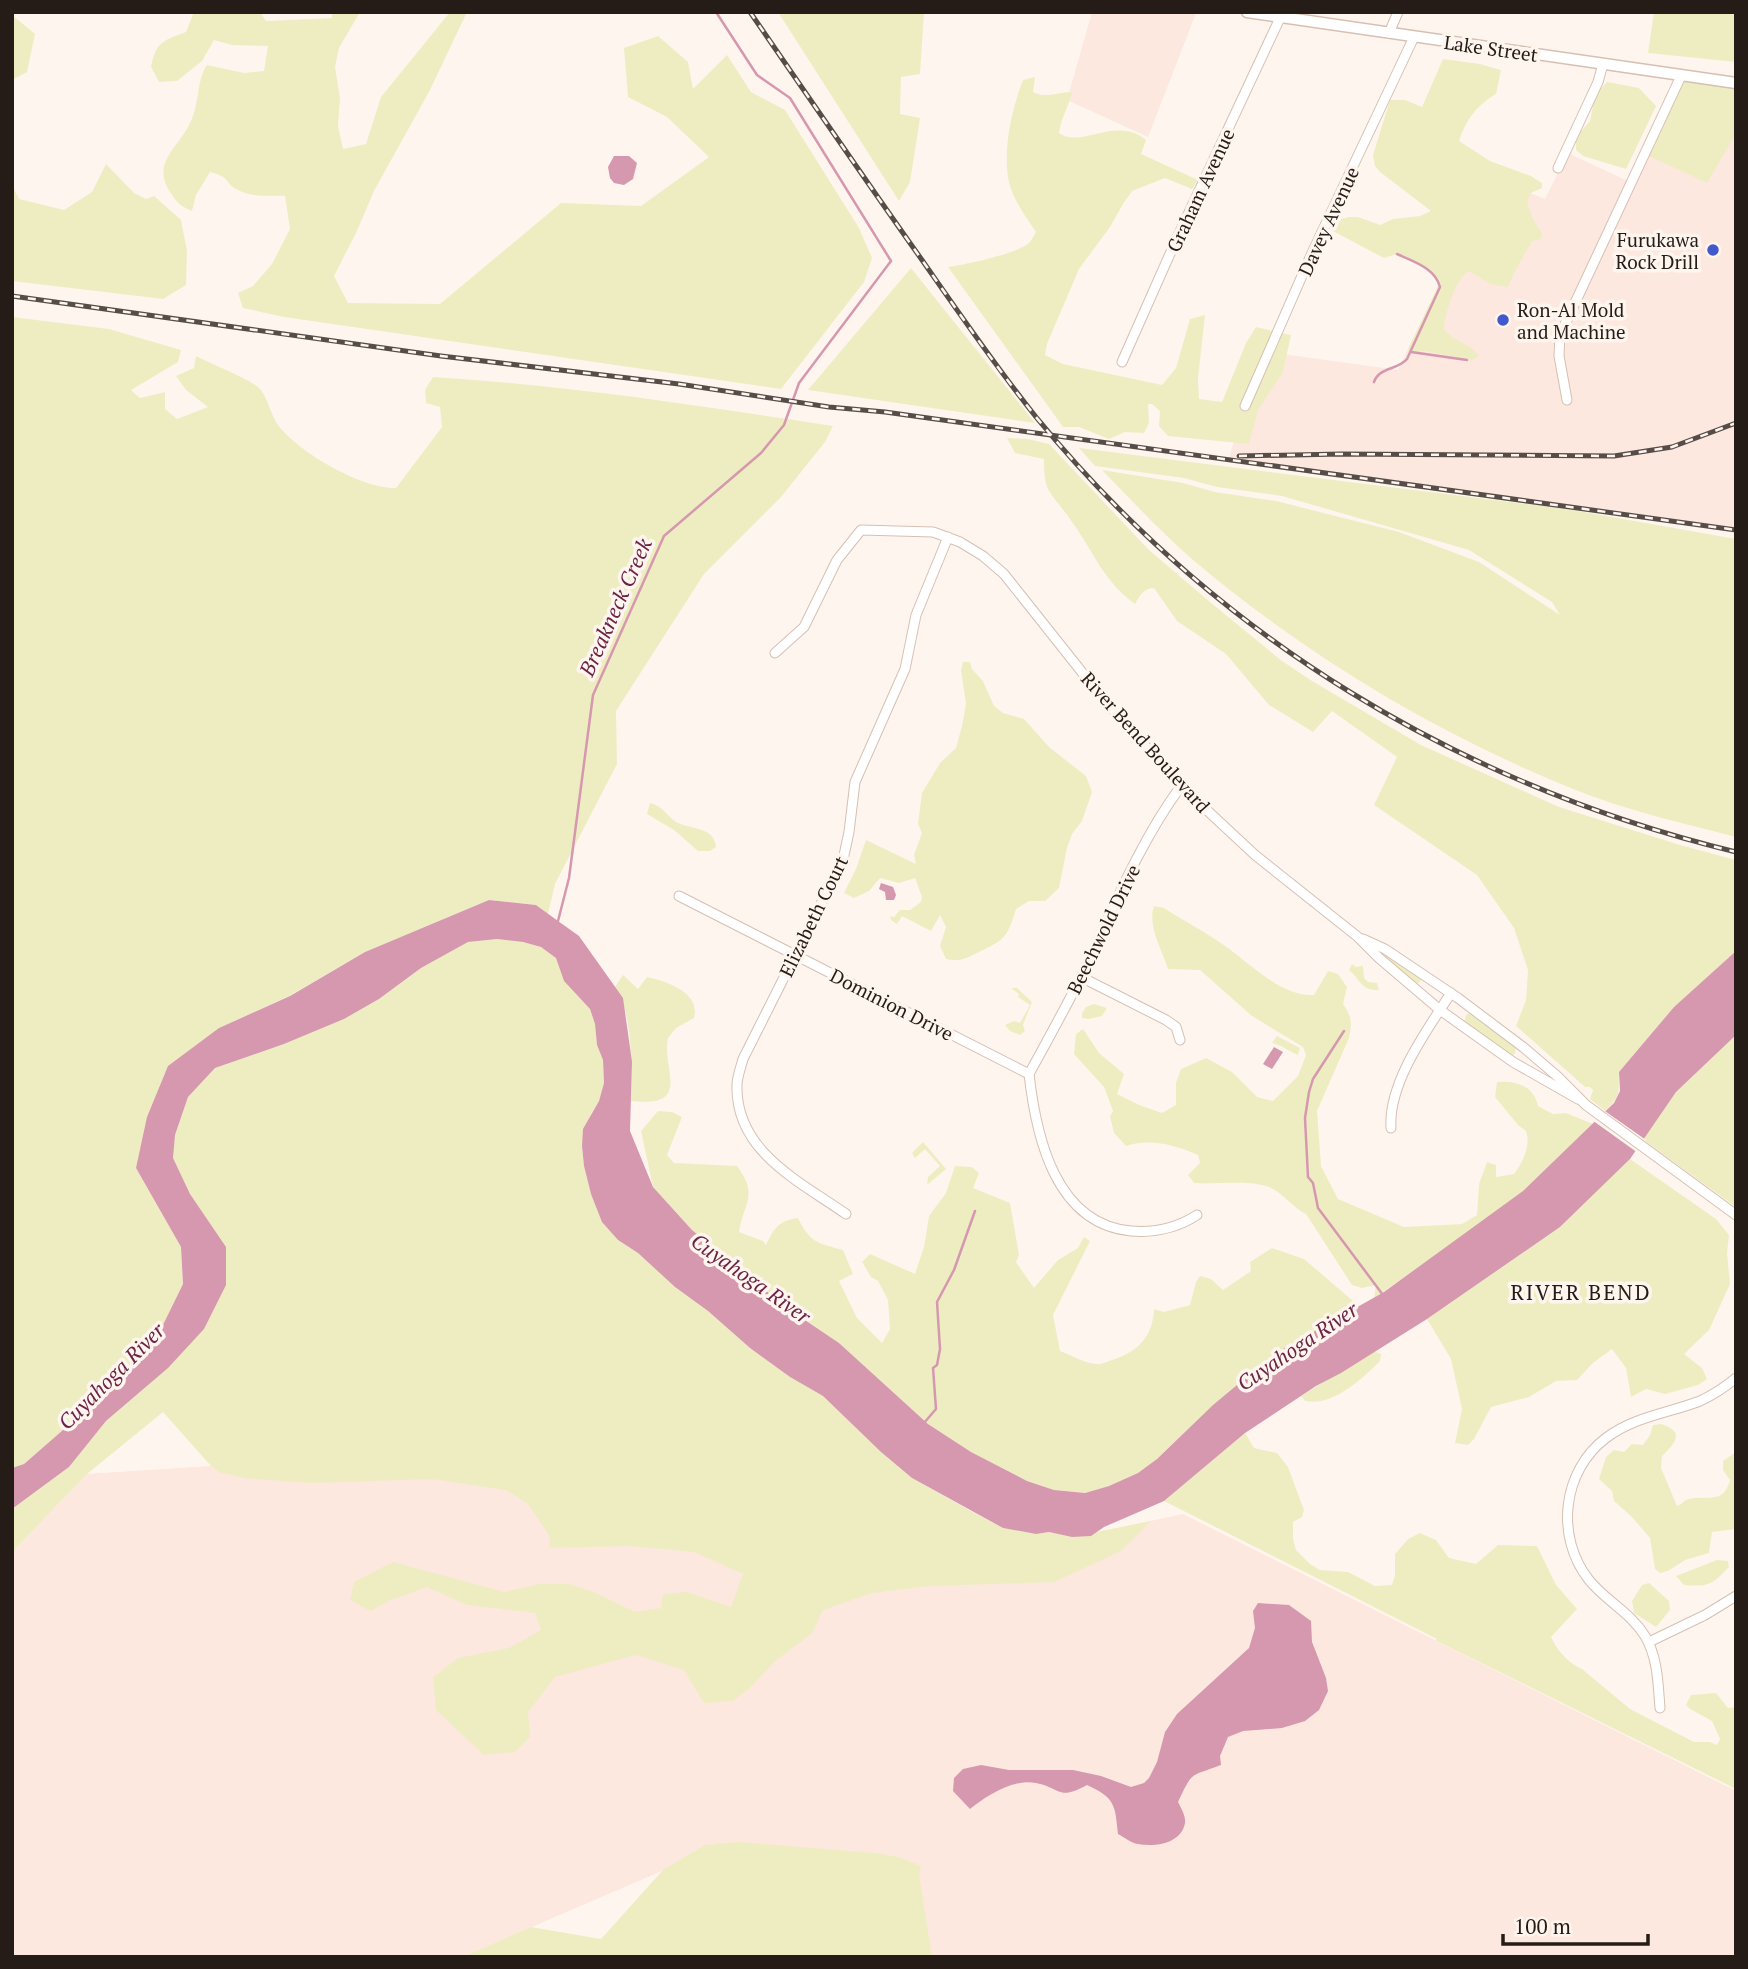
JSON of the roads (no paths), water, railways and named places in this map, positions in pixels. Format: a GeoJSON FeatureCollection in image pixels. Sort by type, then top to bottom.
{"type":"FeatureCollection","features":[{"type":"Feature","properties":{"kind":"street","name":"Lake Street"},"geometry":{"type":"LineString","coordinates":[[1247,12],[1736,83]]}},
{"type":"Feature","properties":{"kind":"street"},"geometry":{"type":"LineString","coordinates":[[1390,33],[1398,12]]}},
{"type":"Feature","properties":{"kind":"street","name":"Graham Avenue"},"geometry":{"type":"LineString","coordinates":[[1122,362],[1280,18]]}},
{"type":"Feature","properties":{"kind":"street","name":"Davey Avenue"},"geometry":{"type":"LineString","coordinates":[[1245,406],[1413,37]]}},
{"type":"Feature","properties":{"kind":"street"},"geometry":{"type":"LineString","coordinates":[[1558,168],[1598,82],[1603,64]]}},
{"type":"Feature","properties":{"kind":"street"},"geometry":{"type":"LineString","coordinates":[[1567,400],[1559,356],[1560,335],[1681,76]]}},
{"type":"Feature","properties":{"kind":"street","name":"River Bend Boulevard"},"geometry":{"type":"LineString","coordinates":[[775,653],[804,627],[837,560],[861,530],[915,530],[948,537],[984,556],[1004,575],[1104,700],[1181,786],[1260,859],[1358,937],[1378,958],[1440,1010],[1513,1062],[1582,1102],[1736,1215]]}},
{"type":"Feature","properties":{"kind":"street","name":"Elizabeth Court"},"geometry":{"type":"LineString","coordinates":[[846,1214],[768,1159],[748,1136],[740,1112],[737,1084],[743,1059],[843,860],[855,782],[905,669],[916,614],[948,537]]}},
{"type":"Feature","properties":{"kind":"street","name":"Beechwold Drive"},"geometry":{"type":"LineString","coordinates":[[1029,1074],[1081,977],[1142,849],[1181,786]]}},
{"type":"Feature","properties":{"kind":"street","name":"Dominion Drive"},"geometry":{"type":"LineString","coordinates":[[679,896],[1029,1074]]}},
{"type":"Feature","properties":{"kind":"street","name":"River Bend Boulevard"},"geometry":{"type":"LineString","coordinates":[[1358,937],[1385,949],[1451,993],[1524,1047],[1582,1102]]}},
{"type":"Feature","properties":{"kind":"street"},"geometry":{"type":"LineString","coordinates":[[1081,977],[1166,1020],[1176,1027],[1180,1040]]}},
{"type":"Feature","properties":{"kind":"street"},"geometry":{"type":"LineString","coordinates":[[1391,1128],[1392,1101],[1419,1045],[1451,993]]}},
{"type":"Feature","properties":{"kind":"street"},"geometry":{"type":"LineString","coordinates":[[1029,1074],[1032,1102],[1047,1160],[1062,1190],[1083,1211],[1115,1227],[1143,1231],[1174,1227],[1197,1214]]}},
{"type":"Feature","properties":{"kind":"street"},"geometry":{"type":"LineString","coordinates":[[1660,1708],[1657,1671],[1649,1642],[1637,1624],[1597,1589],[1581,1568],[1572,1549],[1567,1510],[1572,1486],[1589,1454],[1615,1432],[1636,1422],[1702,1400],[1736,1378]]}},
{"type":"Feature","properties":{"kind":"street"},"geometry":{"type":"LineString","coordinates":[[1649,1642],[1705,1615],[1736,1596]]}},
{"type":"Feature","properties":{"kind":"water"},"geometry":{"type":"Polygon","coordinates":[[[614,156],[629,156],[637,163],[633,179],[624,185],[614,183],[610,178],[608,167],[614,156]]]}},
{"type":"Feature","properties":{"kind":"water"},"geometry":{"type":"Polygon","coordinates":[[[881,883],[893,887],[896,895],[894,900],[886,900],[885,892],[879,889],[881,883]]]}},
{"type":"Feature","properties":{"kind":"water","name":"Cuyahoga River"},"geometry":{"type":"Polygon","coordinates":[[[489,900],[536,905],[579,936],[623,998],[632,1062],[630,1131],[653,1187],[692,1230],[787,1308],[839,1343],[928,1424],[971,1452],[1027,1481],[1054,1490],[1085,1493],[1138,1473],[1274,1354],[1384,1292],[1523,1191],[1614,1103],[1620,1091],[1619,1072],[1674,1007],[1736,951],[1736,1035],[1676,1092],[1630,1159],[1560,1227],[1427,1319],[1316,1386],[1245,1433],[1164,1501],[1104,1527],[1091,1536],[1072,1537],[1003,1528],[912,1478],[823,1396],[790,1377],[750,1348],[638,1253],[618,1240],[602,1222],[584,1166],[583,1129],[599,1101],[604,1083],[603,1060],[597,1045],[590,1009],[564,981],[556,958],[541,947],[497,939],[468,942],[421,968],[379,999],[344,1019],[215,1068],[188,1097],[175,1135],[173,1158],[190,1194],[226,1247],[226,1285],[204,1329],[168,1368],[106,1421],[69,1467],[12,1509],[12,1468],[24,1464],[79,1416],[158,1335],[183,1284],[181,1247],[136,1168],[147,1117],[168,1066],[219,1028],[290,996],[365,952],[489,900]]]}},
{"type":"Feature","properties":{"kind":"water"},"geometry":{"type":"Polygon","coordinates":[[[1274,1047],[1283,1052],[1272,1069],[1263,1064],[1274,1047]]]}},
{"type":"Feature","properties":{"kind":"water"},"geometry":{"type":"Polygon","coordinates":[[[1258,1603],[1289,1605],[1311,1621],[1312,1642],[1326,1678],[1328,1691],[1319,1710],[1305,1721],[1282,1728],[1243,1731],[1228,1737],[1220,1756],[1221,1765],[1194,1776],[1187,1784],[1178,1802],[1185,1823],[1183,1830],[1173,1840],[1145,1845],[1118,1834],[1115,1810],[1109,1799],[1087,1785],[1065,1793],[1036,1783],[1019,1783],[992,1794],[970,1809],[953,1791],[954,1778],[963,1769],[981,1765],[1009,1770],[1073,1770],[1101,1776],[1131,1787],[1144,1783],[1157,1762],[1165,1732],[1177,1714],[1249,1648],[1255,1628],[1253,1611],[1258,1603]]]}},
{"type":"Feature","properties":{"kind":"waterway","name":"Breakneck Creek"},"geometry":{"type":"LineString","coordinates":[[558,921],[569,878],[593,695],[664,536],[761,453],[784,425],[799,383],[891,261],[790,98],[757,75],[716,12]]}},
{"type":"Feature","properties":{"kind":"waterway"},"geometry":{"type":"LineString","coordinates":[[1374,382],[1384,371],[1407,359],[1440,287],[1429,270],[1397,254]]}},
{"type":"Feature","properties":{"kind":"waterway"},"geometry":{"type":"LineString","coordinates":[[1411,352],[1467,360]]}},
{"type":"Feature","properties":{"kind":"waterway"},"geometry":{"type":"LineString","coordinates":[[1344,1031],[1313,1079],[1309,1092],[1305,1118],[1308,1177],[1313,1183],[1318,1208],[1383,1295]]}},
{"type":"Feature","properties":{"kind":"waterway"},"geometry":{"type":"LineString","coordinates":[[924,1423],[936,1409],[933,1368],[937,1365],[940,1349],[937,1302],[954,1270],[975,1211]]}},
{"type":"Feature","properties":{"kind":"railway"},"geometry":{"type":"LineString","coordinates":[[750,12],[1021,398],[1107,496],[1183,569],[1264,634],[1350,692],[1441,743],[1536,787],[1634,823],[1736,852]]}},
{"type":"Feature","properties":{"kind":"railway"},"geometry":{"type":"LineString","coordinates":[[12,296],[441,356],[679,384],[829,407],[885,412],[1736,530]]}},
{"type":"Feature","properties":{"kind":"railway"},"geometry":{"type":"LineString","coordinates":[[1239,456],[1614,456],[1672,447],[1736,423]]}},
{"type":"Feature","properties":{"kind":"place","name":"Furukawa Rock Drill"},"geometry":{"type":"Point","coordinates":[1713,250]}},
{"type":"Feature","properties":{"kind":"place","name":"Ron-Al Mold and Machine"},"geometry":{"type":"Point","coordinates":[1503,320]}},
{"type":"Feature","properties":{"kind":"district","name":"RIVER BEND"},"geometry":{"type":"Point","coordinates":[1581,1292]}}]}
